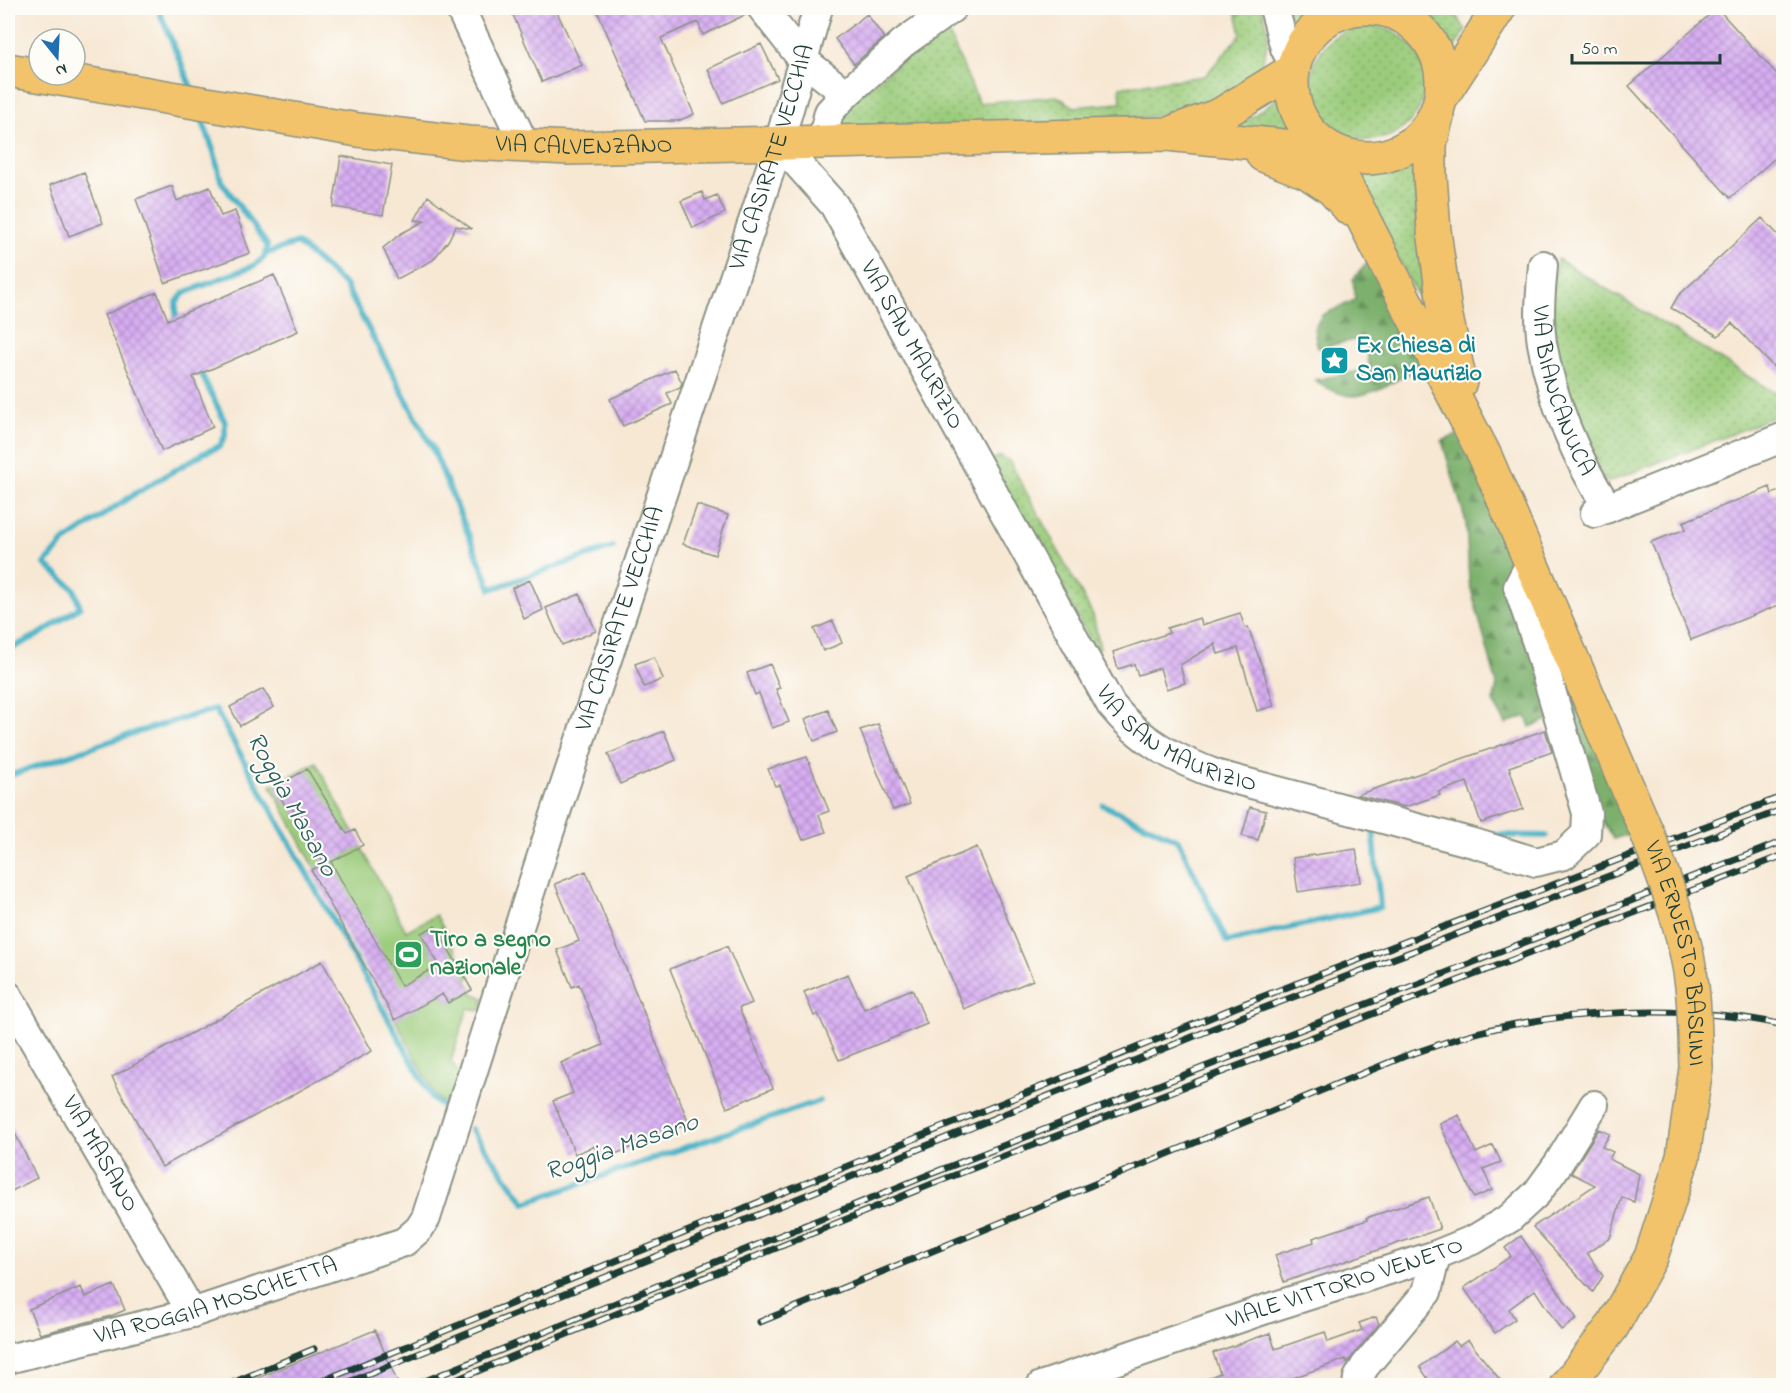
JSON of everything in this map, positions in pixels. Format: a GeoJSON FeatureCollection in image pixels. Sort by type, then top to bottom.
{"type":"FeatureCollection","features":[{"type":"Feature","properties":{"kind":"main road"},"geometry":{"type":"LineString","coordinates":[[1440,102],[1442,72],[1435,49],[1421,29],[1398,11],[1370,8],[1347,10],[1336,14],[1309,35],[1297,55],[1293,68],[1292,88],[1295,105],[1302,122],[1313,135],[1329,149],[1357,158],[1382,157],[1395,153],[1417,140],[1433,121],[1440,102],[1499,8]]}},
{"type":"Feature","properties":{"kind":"main road","name":"VIA CALVENZANO"},"geometry":{"type":"LineString","coordinates":[[1167,134],[1221,115],[1293,68]]}},
{"type":"Feature","properties":{"kind":"main road","name":"VIA CALVENZANO"},"geometry":{"type":"LineString","coordinates":[[8,70],[358,130],[468,143],[569,148],[1167,134],[1329,149]]}},
{"type":"Feature","properties":{"kind":"main road","name":"VIA ERNESTO BASLINI"},"geometry":{"type":"LineString","coordinates":[[1440,102],[1430,144],[1434,231],[1445,312],[1469,422]]}},
{"type":"Feature","properties":{"kind":"main road"},"geometry":{"type":"LineString","coordinates":[[1210,138],[1277,159],[1307,172],[1331,188],[1366,226]]}},
{"type":"Feature","properties":{"kind":"main road","name":"VIA ERNESTO BASLINI"},"geometry":{"type":"LineString","coordinates":[[1329,149],[1366,226],[1469,422],[1531,561],[1648,835],[1683,938],[1692,984],[1696,1068],[1683,1157],[1651,1257],[1612,1328],[1566,1386]]}},
{"type":"Feature","properties":{"kind":"street"},"geometry":{"type":"LineString","coordinates":[[460,8],[525,146]]}},
{"type":"Feature","properties":{"kind":"street"},"geometry":{"type":"LineString","coordinates":[[762,8],[802,59],[846,94]]}},
{"type":"Feature","properties":{"kind":"street","name":"VIA CASIRATE VECCHIA"},"geometry":{"type":"LineString","coordinates":[[419,1229],[426,1218],[550,830],[779,143],[818,8]]}},
{"type":"Feature","properties":{"kind":"street"},"geometry":{"type":"LineString","coordinates":[[822,142],[829,112],[846,94],[903,43],[952,8]]}},
{"type":"Feature","properties":{"kind":"street"},"geometry":{"type":"LineString","coordinates":[[1274,8],[1293,68]]}},
{"type":"Feature","properties":{"kind":"street","name":"VIA SAN MAURIZIO"},"geometry":{"type":"LineString","coordinates":[[779,143],[834,205],[1111,705],[1128,725],[1153,745],[1187,763],[1218,775],[1477,843],[1536,862],[1564,855],[1586,834],[1587,813],[1518,586],[1531,561]]}},
{"type":"Feature","properties":{"kind":"street","name":"VIA BIANCANUCA"},"geometry":{"type":"LineString","coordinates":[[1543,265],[1540,304],[1542,342],[1551,382],[1568,432],[1593,485],[1602,511],[1784,437]]}},
{"type":"Feature","properties":{"kind":"street","name":"VIA MASANO"},"geometry":{"type":"LineString","coordinates":[[8,996],[192,1313]]}},
{"type":"Feature","properties":{"kind":"street","name":"VIALE VITTORIO VENETO"},"geometry":{"type":"LineString","coordinates":[[1041,1386],[1269,1308],[1436,1255],[1475,1239],[1510,1218],[1538,1193],[1594,1105]]}},
{"type":"Feature","properties":{"kind":"street","name":"VIA ROGGIA MOSCHETTA"},"geometry":{"type":"LineString","coordinates":[[8,1359],[192,1313],[404,1242],[419,1229]]}},
{"type":"Feature","properties":{"kind":"street"},"geometry":{"type":"LineString","coordinates":[[1357,1386],[1358,1378],[1365,1366],[1427,1292],[1436,1255]]}},
{"type":"Feature","properties":{"kind":"green space"},"geometry":{"type":"Polygon","coordinates":[[[1235,8],[1262,8],[1268,38],[1263,60],[1252,80],[1228,96],[1199,107],[1165,115],[1128,119],[992,123],[847,135],[834,116],[945,25],[979,103],[1057,96],[1074,107],[1121,103],[1120,87],[1205,76],[1241,34],[1235,8]]]}},
{"type":"Feature","properties":{"kind":"green space"},"geometry":{"type":"Polygon","coordinates":[[[1287,8],[1331,8],[1319,14],[1296,35],[1287,8]]]}},
{"type":"Feature","properties":{"kind":"green space"},"geometry":{"type":"Polygon","coordinates":[[[1437,8],[1451,8],[1466,30],[1448,57],[1439,37],[1420,15],[1421,12],[1437,8]]]}},
{"type":"Feature","properties":{"kind":"green space"},"geometry":{"type":"Polygon","coordinates":[[[1368,26],[1390,30],[1408,43],[1421,61],[1425,83],[1421,105],[1408,123],[1390,136],[1368,140],[1346,136],[1328,123],[1315,105],[1311,83],[1315,61],[1328,43],[1346,30],[1368,26]]]}},
{"type":"Feature","properties":{"kind":"green space"},"geometry":{"type":"Polygon","coordinates":[[[1282,95],[1302,142],[1229,129],[1246,121],[1282,95]]]}},
{"type":"Feature","properties":{"kind":"green space"},"geometry":{"type":"Polygon","coordinates":[[[1411,157],[1414,159],[1421,264],[1443,346],[1352,167],[1367,169],[1382,167],[1411,157]]]}},
{"type":"Feature","properties":{"kind":"green space"},"geometry":{"type":"Polygon","coordinates":[[[1558,259],[1783,398],[1783,407],[1776,415],[1747,428],[1608,482],[1602,476],[1554,364],[1549,294],[1558,259]]]}},
{"type":"Feature","properties":{"kind":"green space"},"geometry":{"type":"Polygon","coordinates":[[[1368,262],[1427,363],[1381,388],[1362,395],[1348,396],[1333,391],[1315,380],[1370,369],[1364,338],[1318,348],[1314,329],[1322,315],[1355,300],[1353,279],[1368,262]]]}},
{"type":"Feature","properties":{"kind":"green space"},"geometry":{"type":"Polygon","coordinates":[[[1461,433],[1508,549],[1512,589],[1555,652],[1630,834],[1613,839],[1551,719],[1530,727],[1526,716],[1506,724],[1493,702],[1497,685],[1469,582],[1466,522],[1442,441],[1461,433]]]}},
{"type":"Feature","properties":{"kind":"green space"},"geometry":{"type":"Polygon","coordinates":[[[1001,456],[1010,462],[1093,615],[1100,648],[1096,649],[988,461],[1001,456]]]}},
{"type":"Feature","properties":{"kind":"green space","name":"Tiro a segno nazionale"},"geometry":{"type":"Polygon","coordinates":[[[316,762],[406,931],[436,915],[470,977],[466,979],[472,990],[470,992],[484,998],[480,1011],[468,1008],[451,1061],[460,1076],[449,1109],[436,1096],[271,786],[316,762]]]}},
{"type":"Feature","properties":{"kind":"building"},"geometry":{"type":"Polygon","coordinates":[[[510,8],[555,8],[582,65],[542,82],[510,8]]]}},
{"type":"Feature","properties":{"kind":"building"},"geometry":{"type":"Polygon","coordinates":[[[596,8],[746,8],[747,14],[703,35],[698,22],[661,38],[694,114],[678,121],[645,121],[596,8]]]}},
{"type":"Feature","properties":{"kind":"building"},"geometry":{"type":"Polygon","coordinates":[[[1717,8],[1784,82],[1784,150],[1730,198],[1629,86],[1717,8]]]}},
{"type":"Feature","properties":{"kind":"building"},"geometry":{"type":"Polygon","coordinates":[[[867,14],[884,38],[854,64],[835,39],[867,14]]]}},
{"type":"Feature","properties":{"kind":"building"},"geometry":{"type":"Polygon","coordinates":[[[761,44],[778,79],[723,103],[708,69],[761,44]]]}},
{"type":"Feature","properties":{"kind":"building"},"geometry":{"type":"Polygon","coordinates":[[[341,156],[392,165],[383,215],[333,207],[341,156]]]}},
{"type":"Feature","properties":{"kind":"building"},"geometry":{"type":"Polygon","coordinates":[[[84,172],[103,223],[69,236],[50,185],[84,172]]]}},
{"type":"Feature","properties":{"kind":"building"},"geometry":{"type":"Polygon","coordinates":[[[172,186],[177,201],[210,187],[221,216],[235,211],[250,253],[165,283],[136,199],[172,186]]]}},
{"type":"Feature","properties":{"kind":"building"},"geometry":{"type":"Polygon","coordinates":[[[702,192],[705,200],[717,195],[725,213],[693,228],[681,201],[702,192]]]}},
{"type":"Feature","properties":{"kind":"building"},"geometry":{"type":"Polygon","coordinates":[[[428,196],[472,229],[456,226],[433,260],[397,279],[383,248],[402,233],[425,221],[415,220],[428,196]]]}},
{"type":"Feature","properties":{"kind":"building"},"geometry":{"type":"Polygon","coordinates":[[[1762,218],[1784,241],[1784,378],[1732,323],[1718,336],[1671,308],[1678,296],[1762,218]]]}},
{"type":"Feature","properties":{"kind":"building"},"geometry":{"type":"Polygon","coordinates":[[[274,275],[298,331],[193,377],[213,427],[162,451],[104,315],[157,292],[168,320],[274,275]]]}},
{"type":"Feature","properties":{"kind":"building"},"geometry":{"type":"Polygon","coordinates":[[[675,369],[682,383],[680,387],[667,393],[672,404],[623,426],[610,399],[675,369]]]}},
{"type":"Feature","properties":{"kind":"building"},"geometry":{"type":"Polygon","coordinates":[[[1770,487],[1772,494],[1784,489],[1784,603],[1691,640],[1651,542],[1686,529],[1683,522],[1770,487]]]}},
{"type":"Feature","properties":{"kind":"building"},"geometry":{"type":"Polygon","coordinates":[[[697,505],[728,515],[715,555],[683,544],[697,505]]]}},
{"type":"Feature","properties":{"kind":"building"},"geometry":{"type":"Polygon","coordinates":[[[530,580],[543,610],[524,619],[512,588],[530,580]]]}},
{"type":"Feature","properties":{"kind":"building"},"geometry":{"type":"Polygon","coordinates":[[[580,594],[596,631],[562,645],[546,608],[580,594]]]}},
{"type":"Feature","properties":{"kind":"building"},"geometry":{"type":"Polygon","coordinates":[[[1240,613],[1245,628],[1248,627],[1274,706],[1257,711],[1238,648],[1218,654],[1215,644],[1180,665],[1185,683],[1166,689],[1160,668],[1138,675],[1134,664],[1118,669],[1113,652],[1169,633],[1167,628],[1200,618],[1202,625],[1240,613]]]}},
{"type":"Feature","properties":{"kind":"building"},"geometry":{"type":"Polygon","coordinates":[[[833,621],[842,643],[823,651],[814,629],[833,621]]]}},
{"type":"Feature","properties":{"kind":"building"},"geometry":{"type":"Polygon","coordinates":[[[654,657],[663,679],[644,687],[635,664],[654,657]]]}},
{"type":"Feature","properties":{"kind":"building"},"geometry":{"type":"Polygon","coordinates":[[[770,664],[780,688],[776,689],[789,722],[772,728],[759,693],[755,695],[747,673],[770,664]]]}},
{"type":"Feature","properties":{"kind":"building"},"geometry":{"type":"Polygon","coordinates":[[[263,689],[274,707],[240,726],[230,707],[263,689]]]}},
{"type":"Feature","properties":{"kind":"building"},"geometry":{"type":"Polygon","coordinates":[[[828,710],[837,732],[814,741],[805,719],[828,710]]]}},
{"type":"Feature","properties":{"kind":"building"},"geometry":{"type":"Polygon","coordinates":[[[878,724],[910,804],[893,810],[860,730],[878,724]]]}},
{"type":"Feature","properties":{"kind":"building"},"geometry":{"type":"Polygon","coordinates":[[[1545,730],[1552,752],[1509,767],[1523,809],[1481,823],[1467,782],[1438,792],[1440,795],[1405,807],[1357,795],[1545,730]]]}},
{"type":"Feature","properties":{"kind":"building"},"geometry":{"type":"Polygon","coordinates":[[[664,731],[676,760],[620,784],[608,754],[664,731]]]}},
{"type":"Feature","properties":{"kind":"building"},"geometry":{"type":"Polygon","coordinates":[[[807,757],[829,811],[819,815],[826,832],[803,840],[780,785],[775,786],[768,769],[807,757]]]}},
{"type":"Feature","properties":{"kind":"building"},"geometry":{"type":"Polygon","coordinates":[[[307,769],[347,834],[355,830],[363,845],[331,862],[401,986],[439,965],[421,933],[435,926],[472,990],[448,1003],[442,994],[395,1020],[311,870],[324,864],[289,803],[285,805],[275,787],[307,769]]]}},
{"type":"Feature","properties":{"kind":"building"},"geometry":{"type":"Polygon","coordinates":[[[1250,807],[1266,811],[1258,840],[1242,836],[1250,807]]]}},
{"type":"Feature","properties":{"kind":"building"},"geometry":{"type":"Polygon","coordinates":[[[977,847],[1033,980],[964,1009],[908,876],[977,847]]]}},
{"type":"Feature","properties":{"kind":"building"},"geometry":{"type":"Polygon","coordinates":[[[1356,849],[1361,882],[1298,892],[1293,858],[1356,849]]]}},
{"type":"Feature","properties":{"kind":"building"},"geometry":{"type":"Polygon","coordinates":[[[586,871],[689,1123],[601,1160],[595,1146],[575,1154],[553,1101],[573,1093],[561,1063],[603,1045],[579,984],[572,987],[557,950],[579,941],[555,884],[586,871]]]}},
{"type":"Feature","properties":{"kind":"building"},"geometry":{"type":"Polygon","coordinates":[[[727,946],[752,1003],[739,1008],[773,1088],[727,1108],[670,969],[727,946]]]}},
{"type":"Feature","properties":{"kind":"building"},"geometry":{"type":"Polygon","coordinates":[[[322,961],[372,1051],[162,1167],[112,1077],[322,961]]]}},
{"type":"Feature","properties":{"kind":"building"},"geometry":{"type":"Polygon","coordinates":[[[848,974],[864,1009],[912,989],[927,1024],[839,1060],[818,1014],[814,1016],[804,992],[848,974]]]}},
{"type":"Feature","properties":{"kind":"building"},"geometry":{"type":"Polygon","coordinates":[[[1459,1115],[1476,1153],[1493,1145],[1501,1162],[1483,1169],[1492,1190],[1474,1198],[1440,1124],[1459,1115]]]}},
{"type":"Feature","properties":{"kind":"building"},"geometry":{"type":"Polygon","coordinates":[[[8,1119],[37,1178],[8,1193],[8,1119]]]}},
{"type":"Feature","properties":{"kind":"building"},"geometry":{"type":"Polygon","coordinates":[[[1599,1129],[1610,1134],[1602,1147],[1613,1152],[1609,1159],[1639,1174],[1634,1202],[1622,1197],[1610,1238],[1587,1253],[1603,1276],[1593,1292],[1533,1227],[1595,1185],[1571,1173],[1599,1129]]]}},
{"type":"Feature","properties":{"kind":"building"},"geometry":{"type":"Polygon","coordinates":[[[1429,1197],[1440,1229],[1284,1282],[1275,1255],[1314,1242],[1313,1238],[1367,1220],[1366,1218],[1429,1197]]]}},
{"type":"Feature","properties":{"kind":"building"},"geometry":{"type":"Polygon","coordinates":[[[1521,1236],[1577,1319],[1561,1330],[1535,1290],[1509,1309],[1515,1319],[1495,1333],[1464,1288],[1511,1256],[1505,1248],[1521,1236]]]}},
{"type":"Feature","properties":{"kind":"building"},"geometry":{"type":"Polygon","coordinates":[[[114,1285],[125,1310],[111,1316],[40,1334],[29,1309],[81,1287],[85,1297],[114,1285]]]}},
{"type":"Feature","properties":{"kind":"building"},"geometry":{"type":"Polygon","coordinates":[[[1376,1317],[1379,1324],[1349,1361],[1347,1362],[1346,1359],[1284,1381],[1285,1386],[1190,1386],[1220,1373],[1213,1353],[1270,1333],[1275,1349],[1325,1332],[1328,1342],[1362,1330],[1359,1323],[1376,1317]]]}},
{"type":"Feature","properties":{"kind":"building"},"geometry":{"type":"Polygon","coordinates":[[[375,1330],[399,1386],[241,1386],[241,1385],[375,1330]]]}},
{"type":"Feature","properties":{"kind":"building"},"geometry":{"type":"Polygon","coordinates":[[[1468,1340],[1505,1386],[1479,1386],[1475,1380],[1467,1386],[1433,1386],[1420,1367],[1455,1341],[1459,1346],[1468,1340]]]}},
{"type":"Feature","properties":{"kind":"waterway"},"geometry":{"type":"LineString","coordinates":[[158,8],[192,90]]}},
{"type":"Feature","properties":{"kind":"waterway"},"geometry":{"type":"LineString","coordinates":[[179,322],[176,315],[176,303],[184,293],[253,266],[264,257],[267,249],[267,245],[221,181],[214,152],[200,114]]}},
{"type":"Feature","properties":{"kind":"waterway"},"geometry":{"type":"LineString","coordinates":[[268,253],[297,243],[345,285],[433,449],[491,589],[613,547]]}},
{"type":"Feature","properties":{"kind":"waterway"},"geometry":{"type":"LineString","coordinates":[[8,650],[40,634],[80,607],[74,589],[45,564],[64,542],[131,496],[202,454],[220,446],[225,436],[225,422],[198,367]]}},
{"type":"Feature","properties":{"kind":"waterway","name":"Roggia Masano"},"geometry":{"type":"LineString","coordinates":[[8,776],[134,733],[215,709],[433,1099],[443,1107]]}},
{"type":"Feature","properties":{"kind":"waterway"},"geometry":{"type":"LineString","coordinates":[[1103,805],[1178,840],[1227,942],[1380,907],[1373,827]]}},
{"type":"Feature","properties":{"kind":"waterway"},"geometry":{"type":"LineString","coordinates":[[1489,835],[1546,836]]}},
{"type":"Feature","properties":{"kind":"waterway","name":"Roggia Masano"},"geometry":{"type":"LineString","coordinates":[[471,1129],[525,1203],[819,1101]]}},
{"type":"Feature","properties":{"kind":"railway"},"geometry":{"type":"LineString","coordinates":[[310,1386],[1246,1003],[1784,796]]}},
{"type":"Feature","properties":{"kind":"railway"},"geometry":{"type":"LineString","coordinates":[[340,1386],[1251,1013],[1784,809]]}},
{"type":"Feature","properties":{"kind":"railway"},"geometry":{"type":"LineString","coordinates":[[413,1386],[928,1175],[1784,841]]}},
{"type":"Feature","properties":{"kind":"railway"},"geometry":{"type":"LineString","coordinates":[[441,1386],[932,1184],[1784,855]]}},
{"type":"Feature","properties":{"kind":"railway"},"geometry":{"type":"LineString","coordinates":[[760,1322],[1405,1056],[1462,1037],[1538,1020],[1622,1013],[1706,1014],[1784,1025]]}},
{"type":"Feature","properties":{"kind":"railway"},"geometry":{"type":"LineString","coordinates":[[225,1386],[314,1349]]}},
{"type":"Feature","properties":{"kind":"place","name":"Ex Chiesa di San Maurizio"},"geometry":{"type":"Point","coordinates":[1335,360]}},
{"type":"Feature","properties":{"kind":"place","name":"Tiro a segno nazionale"},"geometry":{"type":"Point","coordinates":[409,954]}}]}
